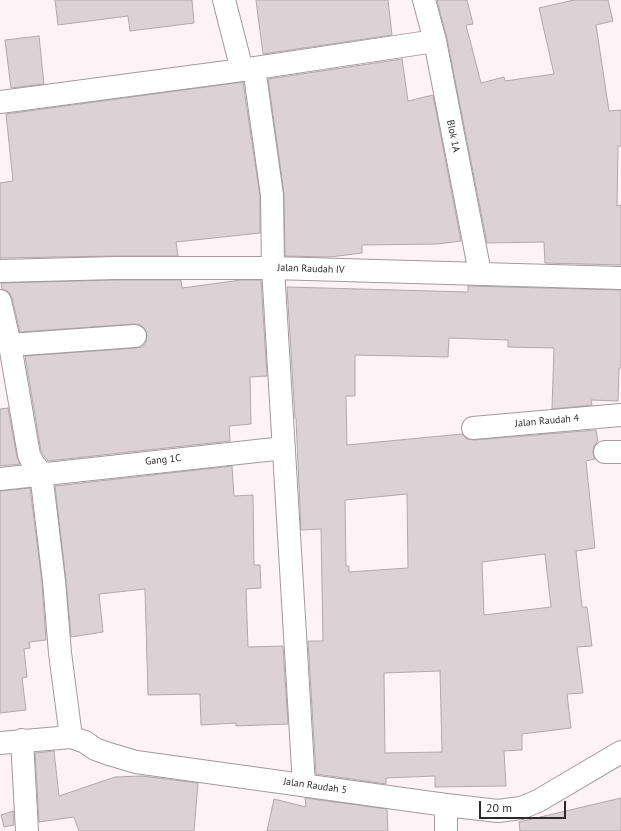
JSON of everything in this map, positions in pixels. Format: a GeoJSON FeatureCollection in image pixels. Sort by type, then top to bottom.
{"type":"FeatureCollection","features":[{"type":"Feature","properties":{"kind":"street"},"geometry":{"type":"LineString","coordinates":[[224,0],[248,69],[272,195],[273,268],[304,785]]}},
{"type":"Feature","properties":{"kind":"street","name":"Blok 1A"},"geometry":{"type":"LineString","coordinates":[[424,0],[435,41],[480,273]]}},
{"type":"Feature","properties":{"kind":"street"},"geometry":{"type":"LineString","coordinates":[[0,102],[248,69],[435,41]]}},
{"type":"Feature","properties":{"kind":"street","name":"Jalan Raudah IV"},"geometry":{"type":"LineString","coordinates":[[0,271],[115,268],[273,268],[621,278]]}},
{"type":"Feature","properties":{"kind":"street"},"geometry":{"type":"LineString","coordinates":[[0,301],[29,455],[41,473],[54,581],[60,653],[71,737]]}},
{"type":"Feature","properties":{"kind":"street"},"geometry":{"type":"LineString","coordinates":[[6,336],[135,336]]}},
{"type":"Feature","properties":{"kind":"street","name":"Jalan Raudah 4"},"geometry":{"type":"LineString","coordinates":[[473,428],[621,414]]}},
{"type":"Feature","properties":{"kind":"street","name":"Gang 1C"},"geometry":{"type":"LineString","coordinates":[[0,478],[284,448]]}},
{"type":"Feature","properties":{"kind":"street","name":"Jalan Raudah 5"},"geometry":{"type":"LineString","coordinates":[[0,743],[71,737],[85,742],[95,749],[136,762],[498,811],[521,808],[538,801],[621,752]]}},
{"type":"Feature","properties":{"kind":"street"},"geometry":{"type":"LineString","coordinates":[[22,740],[27,831]]}},
{"type":"Feature","properties":{"kind":"street"},"geometry":{"type":"LineString","coordinates":[[446,805],[446,831]]}},
{"type":"Feature","properties":{"kind":"building"},"geometry":{"type":"Polygon","coordinates":[[[55,0],[192,0],[194,23],[130,31],[128,16],[58,25],[55,0]]]}},
{"type":"Feature","properties":{"kind":"building"},"geometry":{"type":"Polygon","coordinates":[[[256,0],[388,0],[392,35],[263,54],[256,0]]]}},
{"type":"Feature","properties":{"kind":"building"},"geometry":{"type":"Polygon","coordinates":[[[437,0],[467,0],[473,24],[466,25],[481,83],[504,77],[505,81],[554,74],[539,8],[574,0],[608,0],[613,21],[596,25],[609,111],[621,110],[621,146],[618,146],[617,206],[621,205],[621,265],[545,263],[544,242],[487,243],[447,39],[437,0]]]}},
{"type":"Feature","properties":{"kind":"building"},"geometry":{"type":"Polygon","coordinates":[[[39,36],[44,84],[11,88],[5,40],[39,36]]]}},
{"type":"Feature","properties":{"kind":"building"},"geometry":{"type":"Polygon","coordinates":[[[402,59],[408,101],[433,95],[461,241],[437,244],[362,245],[362,253],[330,257],[285,256],[284,193],[268,79],[402,59]]]}},
{"type":"Feature","properties":{"kind":"building"},"geometry":{"type":"Polygon","coordinates":[[[243,82],[260,196],[260,233],[176,242],[178,256],[0,258],[0,183],[13,181],[6,114],[243,82]]]}},
{"type":"Feature","properties":{"kind":"building"},"geometry":{"type":"Polygon","coordinates":[[[181,280],[182,288],[241,280],[261,280],[267,376],[250,377],[251,424],[229,426],[230,441],[48,461],[41,451],[25,356],[142,347],[146,342],[147,335],[145,329],[141,325],[134,324],[20,332],[12,298],[9,292],[2,289],[1,283],[181,280]]]}},
{"type":"Feature","properties":{"kind":"building"},"geometry":{"type":"Polygon","coordinates":[[[468,286],[621,290],[621,368],[619,368],[618,401],[591,400],[592,405],[552,409],[554,348],[508,347],[508,340],[449,338],[448,357],[355,355],[355,396],[346,396],[347,445],[462,434],[467,439],[474,440],[596,430],[598,441],[594,446],[593,452],[595,459],[586,461],[595,548],[576,551],[582,607],[587,607],[592,646],[577,647],[583,693],[567,694],[571,728],[522,734],[522,750],[504,751],[506,786],[435,787],[435,776],[386,778],[386,784],[316,774],[308,641],[323,641],[321,529],[301,530],[296,418],[287,287],[468,292],[468,286]],[[407,494],[345,500],[346,566],[349,566],[349,572],[408,568],[407,494]],[[545,554],[482,562],[484,615],[551,607],[545,554]],[[440,671],[384,673],[385,753],[442,752],[440,671]]]}},
{"type":"Feature","properties":{"kind":"building"},"geometry":{"type":"Polygon","coordinates":[[[8,408],[17,457],[20,464],[0,466],[0,409],[8,408]]]}},
{"type":"Feature","properties":{"kind":"building"},"geometry":{"type":"Polygon","coordinates":[[[232,466],[234,496],[253,495],[254,565],[260,565],[261,588],[246,589],[248,647],[283,646],[288,724],[236,726],[236,723],[201,725],[200,694],[148,695],[145,589],[99,594],[103,632],[71,637],[55,486],[232,466]]]}},
{"type":"Feature","properties":{"kind":"building"},"geometry":{"type":"Polygon","coordinates":[[[30,488],[42,582],[46,640],[29,642],[30,648],[24,649],[27,677],[22,678],[26,710],[0,713],[0,491],[30,488]]]}},
{"type":"Feature","properties":{"kind":"building"},"geometry":{"type":"Polygon","coordinates":[[[54,751],[59,796],[115,777],[142,776],[198,783],[194,831],[79,831],[74,817],[39,822],[35,753],[54,751]]]}},
{"type":"Feature","properties":{"kind":"building"},"geometry":{"type":"Polygon","coordinates":[[[305,798],[387,809],[388,831],[267,831],[274,799],[306,807],[305,798]]]}},
{"type":"Feature","properties":{"kind":"building"},"geometry":{"type":"Polygon","coordinates":[[[621,798],[621,831],[520,831],[519,822],[621,798]]]}},
{"type":"Feature","properties":{"kind":"building"},"geometry":{"type":"Polygon","coordinates":[[[13,811],[14,825],[4,827],[1,815],[13,811]]]}}]}
